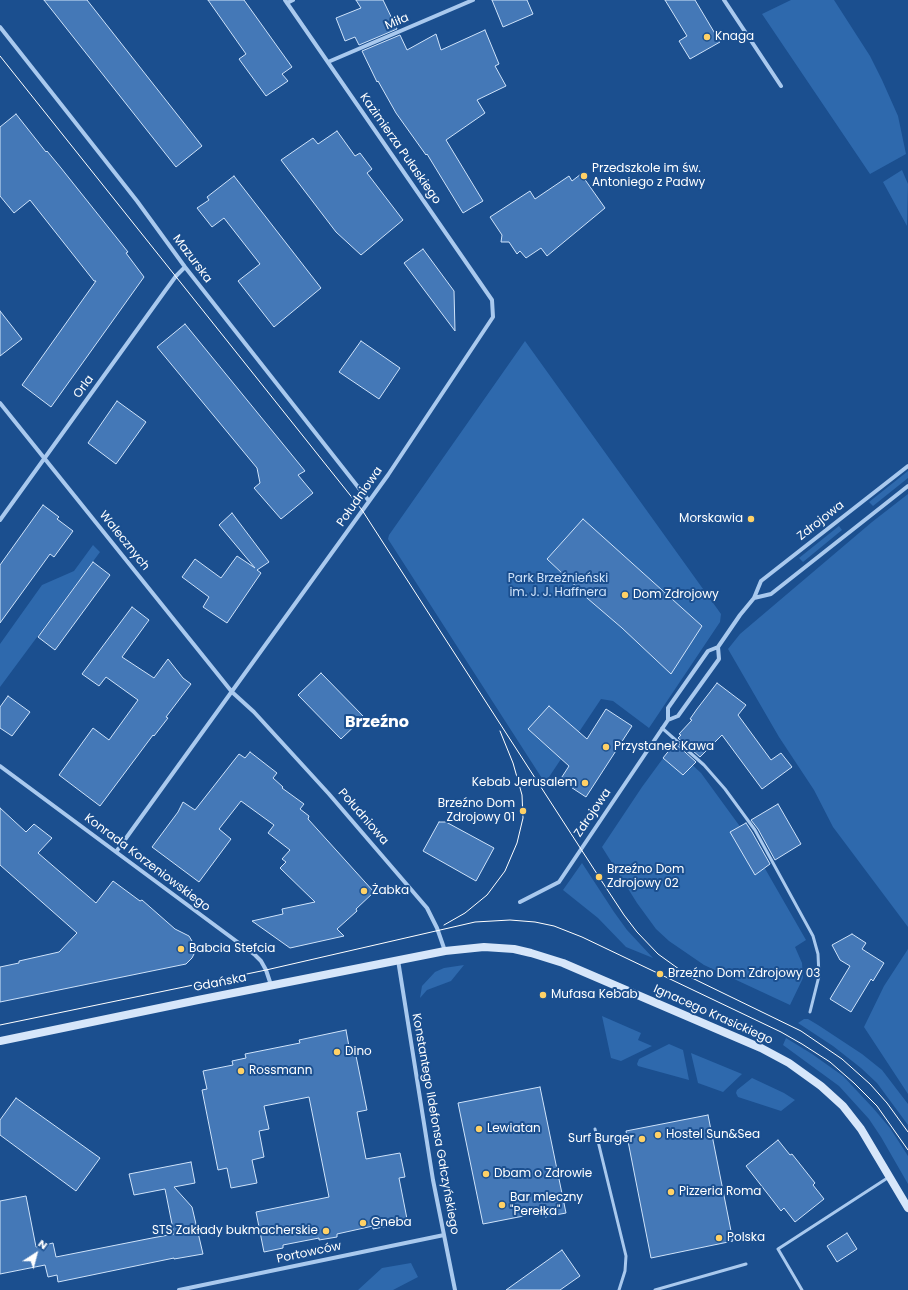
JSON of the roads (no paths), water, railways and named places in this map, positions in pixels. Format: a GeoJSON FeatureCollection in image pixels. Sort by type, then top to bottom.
{"type":"FeatureCollection","features":[{"type":"Feature","properties":{"kind":"street","name":"Kazimierza Pułaskiego"},"geometry":{"type":"LineString","coordinates":[[292,0],[286,2],[492,300],[493,309]]}},
{"type":"Feature","properties":{"kind":"street","name":"Miła"},"geometry":{"type":"LineString","coordinates":[[328,62],[473,0]]}},
{"type":"Feature","properties":{"kind":"street"},"geometry":{"type":"LineString","coordinates":[[724,0],[781,86]]}},
{"type":"Feature","properties":{"kind":"street","name":"Mazurska"},"geometry":{"type":"LineString","coordinates":[[0,28],[137,201],[185,267],[369,501]]}},
{"type":"Feature","properties":{"kind":"street","name":"Orla"},"geometry":{"type":"LineString","coordinates":[[0,520],[172,281],[185,267]]}},
{"type":"Feature","properties":{"kind":"street","name":"Południowa"},"geometry":{"type":"LineString","coordinates":[[116,852],[388,475],[493,317],[493,309]]}},
{"type":"Feature","properties":{"kind":"street","name":"Walecznych"},"geometry":{"type":"LineString","coordinates":[[0,403],[232,692]]}},
{"type":"Feature","properties":{"kind":"street","name":"Zdrojowa"},"geometry":{"type":"LineString","coordinates":[[668,720],[668,708],[708,651],[718,647],[740,615],[754,598],[762,581],[908,466]]}},
{"type":"Feature","properties":{"kind":"street"},"geometry":{"type":"LineString","coordinates":[[754,598],[771,594],[908,486]]}},
{"type":"Feature","properties":{"kind":"street","name":"Zdrojowa"},"geometry":{"type":"LineString","coordinates":[[520,902],[559,882],[662,728],[668,720],[678,716],[719,659],[718,647]]}},
{"type":"Feature","properties":{"kind":"street","name":"Południowa"},"geometry":{"type":"LineString","coordinates":[[232,692],[254,712],[319,782],[427,908],[437,928],[445,950]]}},
{"type":"Feature","properties":{"kind":"street","name":"Konrada Korzeniowskiego"},"geometry":{"type":"LineString","coordinates":[[0,766],[255,955],[261,961],[266,970],[271,985]]}},
{"type":"Feature","properties":{"kind":"street","name":"Ignacego Krasickiego"},"geometry":{"type":"LineString","coordinates":[[445,950],[484,947],[514,949],[563,963],[761,1048],[789,1063],[820,1086],[843,1106],[861,1129],[908,1208]]}},
{"type":"Feature","properties":{"kind":"street","name":"Gdańska"},"geometry":{"type":"LineString","coordinates":[[0,1041],[445,950]]}},
{"type":"Feature","properties":{"kind":"street","name":"Konstantego Ildefonsa Gałczyńskiego"},"geometry":{"type":"LineString","coordinates":[[398,960],[433,1180],[455,1290]]}},
{"type":"Feature","properties":{"kind":"street","name":"Portowców"},"geometry":{"type":"LineString","coordinates":[[179,1290],[444,1235]]}},
{"type":"Feature","properties":{"kind":"lane"},"geometry":{"type":"LineString","coordinates":[[662,728],[704,765],[725,789],[755,830],[813,936],[818,954],[819,976],[810,1012]]}},
{"type":"Feature","properties":{"kind":"lane"},"geometry":{"type":"LineString","coordinates":[[595,1129],[626,1256],[625,1271],[620,1290]]}},
{"type":"Feature","properties":{"kind":"lane"},"geometry":{"type":"LineString","coordinates":[[802,1290],[778,1249],[890,1176]]}},
{"type":"Feature","properties":{"kind":"lane"},"geometry":{"type":"LineString","coordinates":[[655,1290],[746,1264]]}},
{"type":"Feature","properties":{"kind":"tram line"},"geometry":{"type":"LineString","coordinates":[[0,56],[362,510],[599,877],[637,932],[658,954],[690,977],[801,1031],[842,1059],[870,1084],[887,1103],[908,1132]]}},
{"type":"Feature","properties":{"kind":"tram line"},"geometry":{"type":"LineString","coordinates":[[444,925],[465,913],[487,895],[505,871],[517,843],[523,818],[522,795],[513,763],[500,731]]}},
{"type":"Feature","properties":{"kind":"tram line"},"geometry":{"type":"LineString","coordinates":[[0,1025],[266,970],[475,922],[510,920],[535,922],[554,926],[582,937],[781,1032],[802,1044],[830,1062],[854,1083],[877,1106],[908,1150]]}},
{"type":"Feature","properties":{"kind":"place","name":"Knaga"},"geometry":{"type":"Point","coordinates":[707,37]}},
{"type":"Feature","properties":{"kind":"place","name":"Przedszkole im św. Antoniego z Padwy"},"geometry":{"type":"Point","coordinates":[584,176]}},
{"type":"Feature","properties":{"kind":"place","name":"Morskawia"},"geometry":{"type":"Point","coordinates":[751,519]}},
{"type":"Feature","properties":{"kind":"place","name":"Dom Zdrojowy"},"geometry":{"type":"Point","coordinates":[625,595]}},
{"type":"Feature","properties":{"kind":"place","name":"Przystanek Kawa"},"geometry":{"type":"Point","coordinates":[606,747]}},
{"type":"Feature","properties":{"kind":"place","name":"Kebab Jerusalem"},"geometry":{"type":"Point","coordinates":[585,783]}},
{"type":"Feature","properties":{"kind":"place","name":"Brzeźno Dom Zdrojowy 01"},"geometry":{"type":"Point","coordinates":[523,811]}},
{"type":"Feature","properties":{"kind":"place","name":"Brzeźno Dom Zdrojowy 02"},"geometry":{"type":"Point","coordinates":[599,877]}},
{"type":"Feature","properties":{"kind":"place","name":"Żabka"},"geometry":{"type":"Point","coordinates":[364,891]}},
{"type":"Feature","properties":{"kind":"place","name":"Babcia Stefcia"},"geometry":{"type":"Point","coordinates":[181,949]}},
{"type":"Feature","properties":{"kind":"place","name":"Brzeźno Dom Zdrojowy 03"},"geometry":{"type":"Point","coordinates":[660,974]}},
{"type":"Feature","properties":{"kind":"place","name":"Mufasa Kebab"},"geometry":{"type":"Point","coordinates":[543,995]}},
{"type":"Feature","properties":{"kind":"place","name":"Dino"},"geometry":{"type":"Point","coordinates":[337,1052]}},
{"type":"Feature","properties":{"kind":"place","name":"Rossmann"},"geometry":{"type":"Point","coordinates":[241,1071]}},
{"type":"Feature","properties":{"kind":"place","name":"Lewiatan"},"geometry":{"type":"Point","coordinates":[479,1129]}},
{"type":"Feature","properties":{"kind":"place","name":"Hostel Sun&Sea"},"geometry":{"type":"Point","coordinates":[658,1135]}},
{"type":"Feature","properties":{"kind":"place","name":"Surf Burger"},"geometry":{"type":"Point","coordinates":[642,1139]}},
{"type":"Feature","properties":{"kind":"place","name":"Dbam o Zdrowie"},"geometry":{"type":"Point","coordinates":[486,1174]}},
{"type":"Feature","properties":{"kind":"place","name":"Pizzeria Roma"},"geometry":{"type":"Point","coordinates":[671,1192]}},
{"type":"Feature","properties":{"kind":"place","name":"Bar mleczny \"Perełka\""},"geometry":{"type":"Point","coordinates":[502,1205]}},
{"type":"Feature","properties":{"kind":"place","name":"Gneba"},"geometry":{"type":"Point","coordinates":[363,1223]}},
{"type":"Feature","properties":{"kind":"place","name":"STS Zakłady bukmacherskie"},"geometry":{"type":"Point","coordinates":[326,1231]}},
{"type":"Feature","properties":{"kind":"place","name":"Polska"},"geometry":{"type":"Point","coordinates":[719,1238]}},
{"type":"Feature","properties":{"kind":"district","name":"Brzeźno"},"geometry":{"type":"Point","coordinates":[377,723]}},
{"type":"Feature","properties":{"kind":"park label","name":"Park Brzeźnieński im. J. J. Haffnera"},"geometry":{"type":"Point","coordinates":[558,586]}}]}
